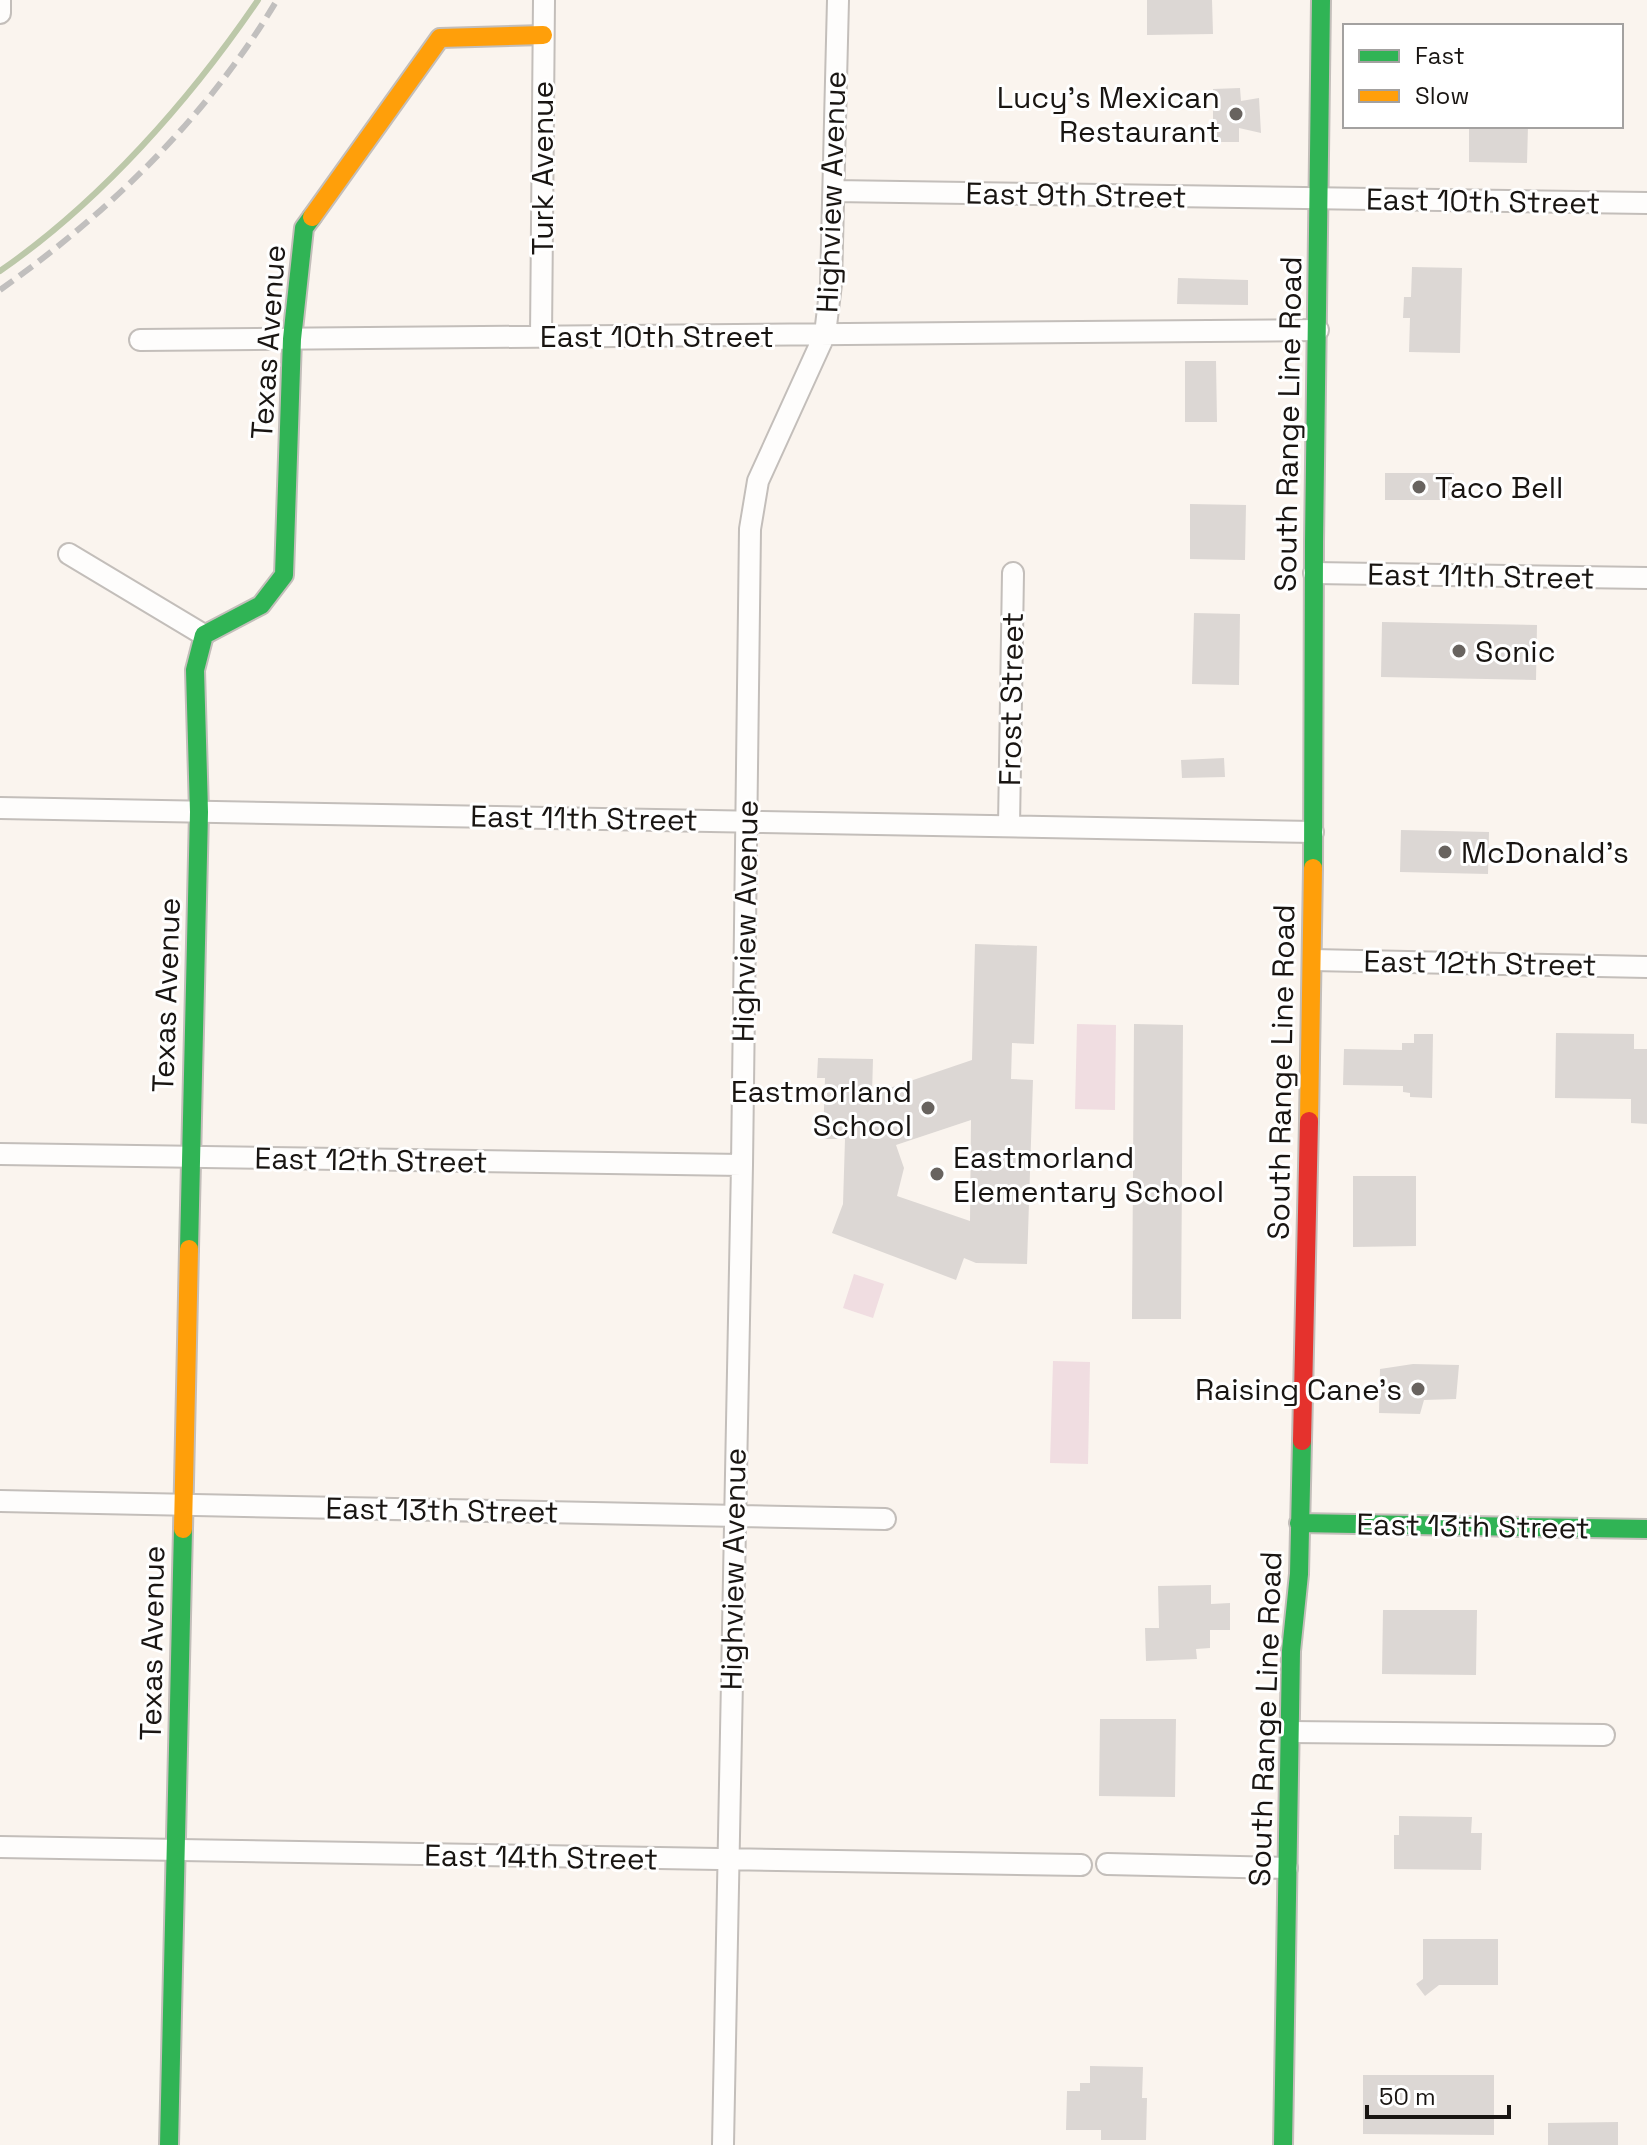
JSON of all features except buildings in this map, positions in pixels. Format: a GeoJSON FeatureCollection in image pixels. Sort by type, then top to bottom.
{"type":"FeatureCollection","features":[{"type":"Feature","properties":{"kind":"street"},"geometry":{"type":"LineString","coordinates":[[0,0],[0,13]]}},
{"type":"Feature","properties":{"kind":"street","name":"Turk Avenue"},"geometry":{"type":"LineString","coordinates":[[541,337],[544,0]]}},
{"type":"Feature","properties":{"kind":"street","name":"Highview Avenue"},"geometry":{"type":"LineString","coordinates":[[723,2145],[742,1165],[750,529],[758,481],[825,334],[831,284],[838,0]]}},
{"type":"Feature","properties":{"kind":"street","name":"South Range Line Road"},"geometry":{"type":"LineString","coordinates":[[1283,2145],[1291,1651],[1299,1574],[1313,960],[1321,0]]}},
{"type":"Feature","properties":{"kind":"street","name":"Texas Avenue"},"geometry":{"type":"LineString","coordinates":[[169,2145],[199,812],[195,670],[204,635],[261,605],[284,575],[292,339],[304,228],[440,38],[543,35]]}},
{"type":"Feature","properties":{"kind":"street","name":"East 9th Street"},"geometry":{"type":"LineString","coordinates":[[834,191],[1319,198]]}},
{"type":"Feature","properties":{"kind":"street","name":"East 10th Street"},"geometry":{"type":"LineString","coordinates":[[1319,198],[1647,203]]}},
{"type":"Feature","properties":{"kind":"street","name":"East 10th Street"},"geometry":{"type":"LineString","coordinates":[[140,340],[1318,330]]}},
{"type":"Feature","properties":{"kind":"street"},"geometry":{"type":"LineString","coordinates":[[69,554],[204,635]]}},
{"type":"Feature","properties":{"kind":"street","name":"Frost Street"},"geometry":{"type":"LineString","coordinates":[[1009,826],[1013,573]]}},
{"type":"Feature","properties":{"kind":"street","name":"East 11th Street"},"geometry":{"type":"LineString","coordinates":[[1314,573],[1647,578]]}},
{"type":"Feature","properties":{"kind":"street","name":"East 11th Street"},"geometry":{"type":"LineString","coordinates":[[0,808],[1313,832]]}},
{"type":"Feature","properties":{"kind":"street","name":"East 12th Street"},"geometry":{"type":"LineString","coordinates":[[1313,960],[1647,967]]}},
{"type":"Feature","properties":{"kind":"street","name":"East 12th Street"},"geometry":{"type":"LineString","coordinates":[[0,1154],[742,1165]]}},
{"type":"Feature","properties":{"kind":"street","name":"East 13th Street"},"geometry":{"type":"LineString","coordinates":[[0,1501],[885,1519]]}},
{"type":"Feature","properties":{"kind":"street","name":"East 13th Street"},"geometry":{"type":"LineString","coordinates":[[1299,1523],[1647,1529]]}},
{"type":"Feature","properties":{"kind":"street"},"geometry":{"type":"LineString","coordinates":[[1290,1732],[1604,1735]]}},
{"type":"Feature","properties":{"kind":"street","name":"East 14th Street"},"geometry":{"type":"LineString","coordinates":[[0,1847],[1081,1865]]}},
{"type":"Feature","properties":{"kind":"street"},"geometry":{"type":"LineString","coordinates":[[1107,1864],[1287,1868]]}},
{"type":"Feature","properties":{"kind":"street"},"geometry":{"type":"LineString","coordinates":[[1269,2145],[1284,2116]]}},
{"type":"Feature","properties":{"kind":"shaded area"},"geometry":{"type":"Polygon","coordinates":[[[1077,1024],[1116,1025],[1115,1110],[1075,1109],[1077,1024]]]}},
{"type":"Feature","properties":{"kind":"shaded area"},"geometry":{"type":"Polygon","coordinates":[[[854,1274],[884,1284],[873,1318],[843,1308],[854,1274]]]}},
{"type":"Feature","properties":{"kind":"shaded area"},"geometry":{"type":"Polygon","coordinates":[[[1053,1361],[1090,1362],[1088,1464],[1050,1463],[1053,1361]]]}},
{"type":"Feature","properties":{"kind":"waterway"},"geometry":{"type":"LineString","coordinates":[[0,271],[73,214],[141,147],[203,75],[258,0]]}},
{"type":"Feature","properties":{"kind":"railway"},"geometry":{"type":"LineString","coordinates":[[0,290],[80,228],[154,159],[220,83],[277,0]]}},
{"type":"Feature","properties":{"kind":"traffic: fast"},"geometry":{"type":"LineString","coordinates":[[1313,868],[1321,0]]}},
{"type":"Feature","properties":{"kind":"traffic: fast"},"geometry":{"type":"LineString","coordinates":[[189,1249],[199,812],[195,670],[204,635],[261,605],[284,575],[292,339],[304,228],[312,217]]}},
{"type":"Feature","properties":{"kind":"traffic: fast"},"geometry":{"type":"LineString","coordinates":[[1283,2145],[1291,1651],[1299,1574],[1302,1441]]}},
{"type":"Feature","properties":{"kind":"traffic: fast"},"geometry":{"type":"LineString","coordinates":[[1299,1523],[1647,1529]]}},
{"type":"Feature","properties":{"kind":"traffic: fast"},"geometry":{"type":"LineString","coordinates":[[169,2145],[183,1529]]}},
{"type":"Feature","properties":{"kind":"traffic: slow"},"geometry":{"type":"LineString","coordinates":[[312,217],[440,38],[543,35]]}},
{"type":"Feature","properties":{"kind":"traffic: slow"},"geometry":{"type":"LineString","coordinates":[[1309,1121],[1313,868]]}},
{"type":"Feature","properties":{"kind":"traffic: slow"},"geometry":{"type":"LineString","coordinates":[[183,1529],[189,1249]]}},
{"type":"Feature","properties":{"kind":"traffic: jam"},"geometry":{"type":"LineString","coordinates":[[1302,1441],[1309,1121]]}},
{"type":"Feature","properties":{"kind":"place","name":"Lucy's Mexican Restaurant"},"geometry":{"type":"Point","coordinates":[1236,114]}},
{"type":"Feature","properties":{"kind":"place","name":"Taco Bell"},"geometry":{"type":"Point","coordinates":[1419,487]}},
{"type":"Feature","properties":{"kind":"place","name":"Sonic"},"geometry":{"type":"Point","coordinates":[1459,651]}},
{"type":"Feature","properties":{"kind":"place","name":"McDonald's"},"geometry":{"type":"Point","coordinates":[1445,852]}},
{"type":"Feature","properties":{"kind":"place","name":"Eastmorland School"},"geometry":{"type":"Point","coordinates":[928,1108]}},
{"type":"Feature","properties":{"kind":"place","name":"Eastmorland Elementary School"},"geometry":{"type":"Point","coordinates":[937,1174]}},
{"type":"Feature","properties":{"kind":"place","name":"Raising Cane's"},"geometry":{"type":"Point","coordinates":[1418,1389]}}]}
